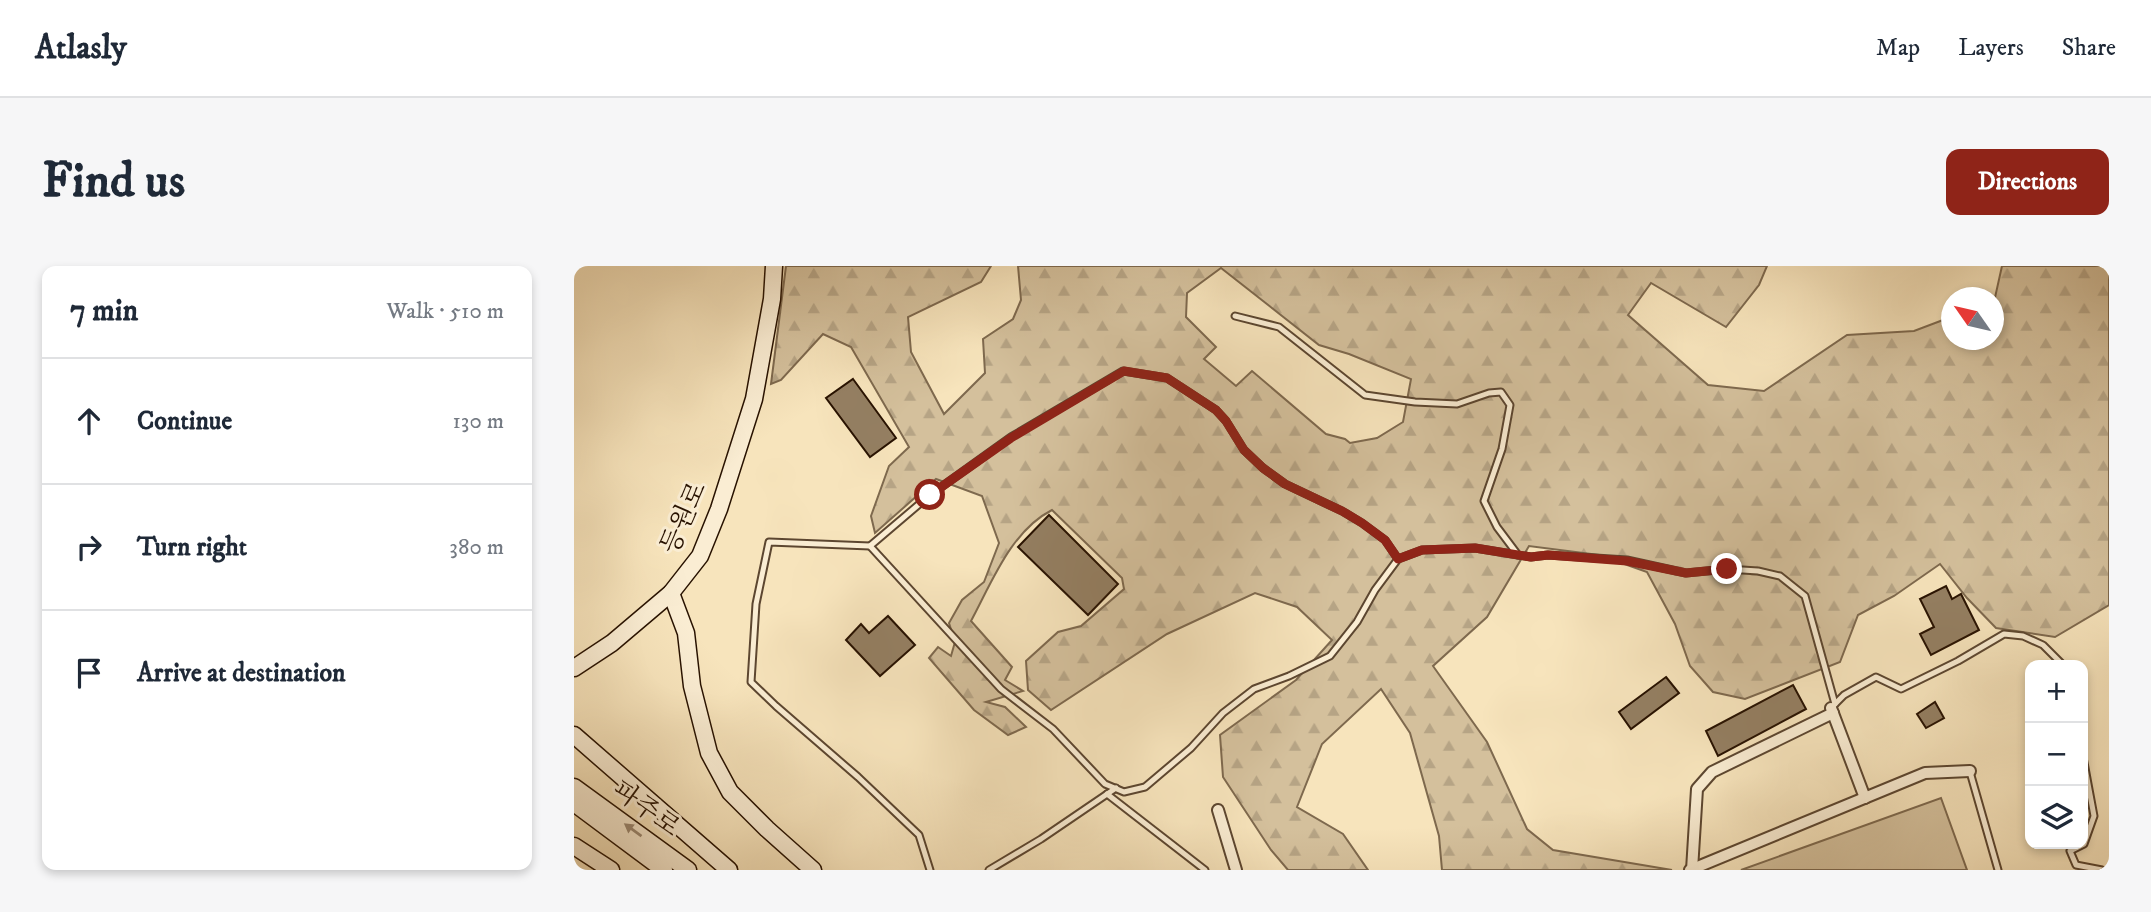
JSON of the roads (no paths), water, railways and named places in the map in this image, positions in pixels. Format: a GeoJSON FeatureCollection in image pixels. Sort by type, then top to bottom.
{"type":"FeatureCollection","features":[{"type":"Feature","properties":{"kind":"main road","name":"등원로"},"geometry":{"type":"LineString","coordinates":[[774,266],[772,299],[754,399],[719,509],[700,556],[671,593],[686,632],[692,686],[709,753],[730,792],[813,870]]}},
{"type":"Feature","properties":{"kind":"main road"},"geometry":{"type":"LineString","coordinates":[[574,668],[612,643],[671,593]]}},
{"type":"Feature","properties":{"kind":"main road"},"geometry":{"type":"LineString","coordinates":[[574,735],[729,870]]}},
{"type":"Feature","properties":{"kind":"main road","name":"파주로"},"geometry":{"type":"LineString","coordinates":[[574,787],[688,870]]}},
{"type":"Feature","properties":{"kind":"main road","name":"파주로"},"geometry":{"type":"LineString","coordinates":[[574,803],[664,870]]}},
{"type":"Feature","properties":{"kind":"main road"},"geometry":{"type":"LineString","coordinates":[[574,846],[611,870]]}},
{"type":"Feature","properties":{"kind":"street"},"geometry":{"type":"LineString","coordinates":[[1865,797],[1833,708],[1712,772],[1697,789],[1691,869],[1925,773],[1969,771]]}},
{"type":"Feature","properties":{"kind":"street"},"geometry":{"type":"LineString","coordinates":[[1218,810],[1236,870]]}},
{"type":"Feature","properties":{"kind":"lane"},"geometry":{"type":"LineString","coordinates":[[1235,316],[1279,327],[1365,395],[1457,404],[1489,393],[1501,392],[1510,405],[1502,449],[1484,501],[1497,527],[1518,555]]}},
{"type":"Feature","properties":{"kind":"lane"},"geometry":{"type":"LineString","coordinates":[[930,870],[919,835],[751,682],[756,604],[769,542],[870,546],[930,495],[1011,438],[1124,371],[1167,378],[1216,410],[1244,450],[1263,468],[1285,484],[1362,523],[1385,540],[1398,559]]}},
{"type":"Feature","properties":{"kind":"lane"},"geometry":{"type":"LineString","coordinates":[[870,546],[1001,689],[1052,729],[1105,783],[1124,792],[1145,787],[1191,748],[1223,713],[1254,688],[1289,676],[1330,656],[1357,622],[1375,590],[1398,559],[1422,550],[1475,548],[1531,557],[1548,555],[1627,561],[1686,573],[1727,569],[1780,576],[1805,596],[1833,708]]}},
{"type":"Feature","properties":{"kind":"lane"},"geometry":{"type":"LineString","coordinates":[[1833,708],[1844,695],[1876,677],[1901,689],[1958,661],[2004,634],[2024,636],[2043,645],[2058,660]]}},
{"type":"Feature","properties":{"kind":"lane"},"geometry":{"type":"LineString","coordinates":[[1969,771],[1998,870]]}},
{"type":"Feature","properties":{"kind":"lane"},"geometry":{"type":"LineString","coordinates":[[2088,784],[2094,816],[2084,844],[2070,851],[2076,864],[2102,870]]}},
{"type":"Feature","properties":{"kind":"lane"},"geometry":{"type":"LineString","coordinates":[[989,870],[1041,839],[1116,788]]}},
{"type":"Feature","properties":{"kind":"lane"},"geometry":{"type":"LineString","coordinates":[[1107,794],[1205,870]]}}]}
